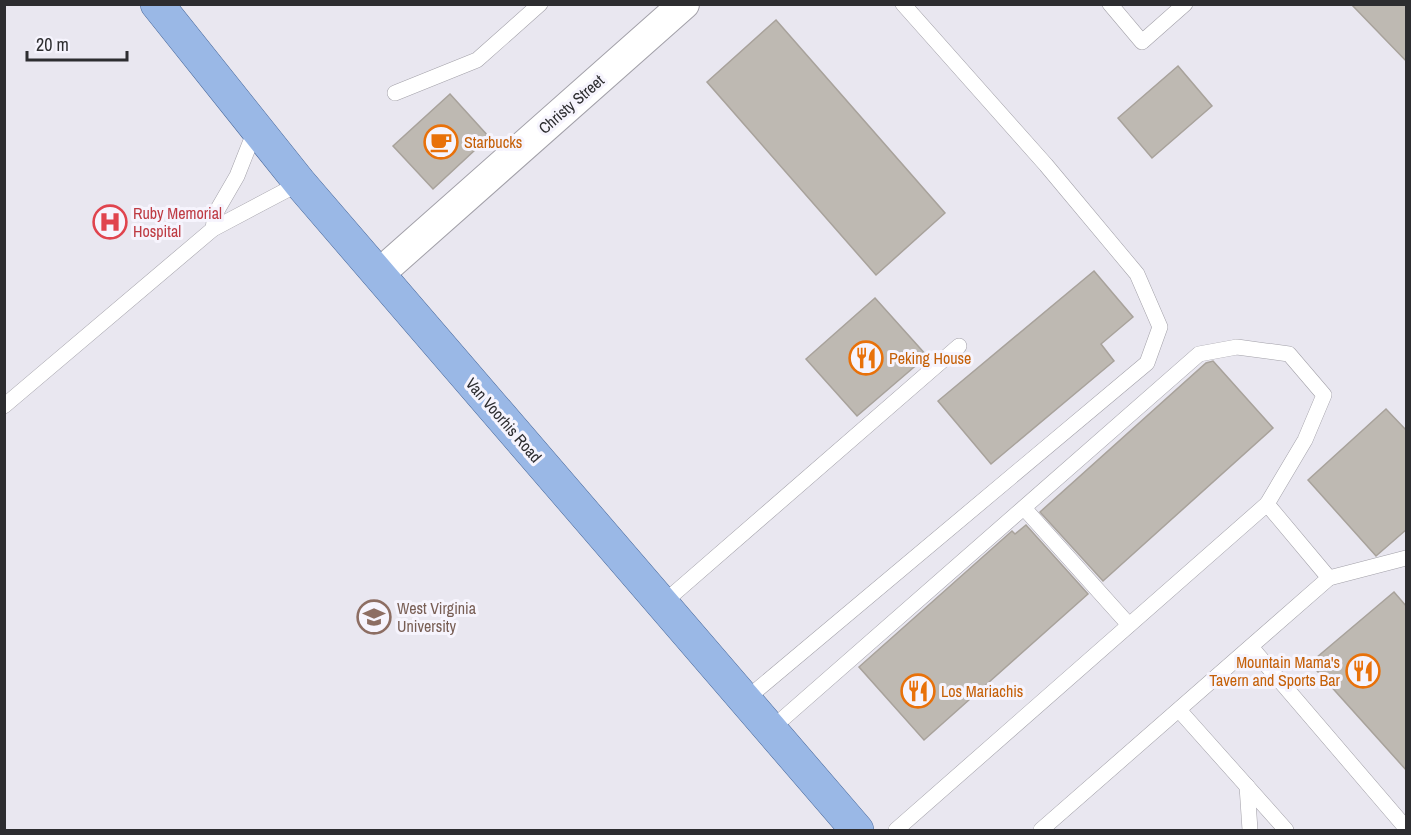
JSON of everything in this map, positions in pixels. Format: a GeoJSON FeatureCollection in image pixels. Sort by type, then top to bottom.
{"type":"FeatureCollection","features":[{"type":"Feature","properties":{"kind":"main road","name":"Van Voorhis Road"},"geometry":{"type":"LineString","coordinates":[[157,4],[300,183],[857,831]]}},
{"type":"Feature","properties":{"kind":"street","name":"Christy Street"},"geometry":{"type":"LineString","coordinates":[[378,274],[684,4]]}},
{"type":"Feature","properties":{"kind":"lane"},"geometry":{"type":"LineString","coordinates":[[395,93],[477,60],[540,4]]}},
{"type":"Feature","properties":{"kind":"lane"},"geometry":{"type":"LineString","coordinates":[[745,700],[1147,363],[1160,327],[1137,274],[1046,165],[903,4]]}},
{"type":"Feature","properties":{"kind":"lane"},"geometry":{"type":"LineString","coordinates":[[1110,4],[1142,42],[1185,4]]}},
{"type":"Feature","properties":{"kind":"lane"},"geometry":{"type":"LineString","coordinates":[[213,229],[215,214],[237,176],[256,128]]}},
{"type":"Feature","properties":{"kind":"lane"},"geometry":{"type":"LineString","coordinates":[[4,406],[213,229],[300,183]]}},
{"type":"Feature","properties":{"kind":"lane"},"geometry":{"type":"LineString","coordinates":[[662,604],[959,346]]}},
{"type":"Feature","properties":{"kind":"lane"},"geometry":{"type":"LineString","coordinates":[[770,730],[1199,354],[1237,347],[1288,354],[1324,395],[1305,440],[1266,504],[896,831]]}},
{"type":"Feature","properties":{"kind":"lane"},"geometry":{"type":"LineString","coordinates":[[1266,504],[1329,578]]}},
{"type":"Feature","properties":{"kind":"lane"},"geometry":{"type":"LineString","coordinates":[[1024,508],[1129,625]]}},
{"type":"Feature","properties":{"kind":"lane"},"geometry":{"type":"LineString","coordinates":[[1041,831],[1329,578],[1407,558]]}},
{"type":"Feature","properties":{"kind":"lane"},"geometry":{"type":"LineString","coordinates":[[1251,647],[1407,828]]}},
{"type":"Feature","properties":{"kind":"lane"},"geometry":{"type":"LineString","coordinates":[[1179,710],[1286,831]]}},
{"type":"Feature","properties":{"kind":"lane"},"geometry":{"type":"LineString","coordinates":[[1247,786],[1250,831]]}},
{"type":"Feature","properties":{"kind":"building"},"geometry":{"type":"Polygon","coordinates":[[[1351,4],[1407,4],[1407,62],[1351,4]]]}},
{"type":"Feature","properties":{"kind":"building"},"geometry":{"type":"Polygon","coordinates":[[[776,20],[945,213],[876,275],[707,82],[776,20]]]}},
{"type":"Feature","properties":{"kind":"building"},"geometry":{"type":"Polygon","coordinates":[[[1178,66],[1212,106],[1152,158],[1118,118],[1178,66]]]}},
{"type":"Feature","properties":{"kind":"building","name":"Starbucks"},"geometry":{"type":"Polygon","coordinates":[[[450,94],[489,137],[433,189],[393,146],[450,94]]]}},
{"type":"Feature","properties":{"kind":"building"},"geometry":{"type":"Polygon","coordinates":[[[1094,271],[1133,317],[1101,344],[1114,361],[991,464],[938,401],[1094,271]]]}},
{"type":"Feature","properties":{"kind":"building","name":"Peking House"},"geometry":{"type":"Polygon","coordinates":[[[875,298],[927,356],[857,416],[806,359],[875,298]]]}},
{"type":"Feature","properties":{"kind":"building"},"geometry":{"type":"Polygon","coordinates":[[[1213,361],[1273,428],[1103,581],[1040,512],[1206,363],[1213,361]]]}},
{"type":"Feature","properties":{"kind":"building"},"geometry":{"type":"Polygon","coordinates":[[[1386,409],[1407,431],[1407,529],[1376,556],[1308,480],[1386,409]]]}},
{"type":"Feature","properties":{"kind":"building"},"geometry":{"type":"Polygon","coordinates":[[[1026,525],[1088,594],[924,740],[859,667],[1012,531],[1015,534],[1026,525]]]}},
{"type":"Feature","properties":{"kind":"building"},"geometry":{"type":"Polygon","coordinates":[[[1394,592],[1407,607],[1407,771],[1310,663],[1394,592]]]}},
{"type":"Feature","properties":{"kind":"place","name":"Starbucks"},"geometry":{"type":"Point","coordinates":[441,142]}},
{"type":"Feature","properties":{"kind":"place","name":"Ruby Memorial Hospital"},"geometry":{"type":"Point","coordinates":[110,222]}},
{"type":"Feature","properties":{"kind":"place","name":"Peking House"},"geometry":{"type":"Point","coordinates":[866,358]}},
{"type":"Feature","properties":{"kind":"place","name":"West Virginia University"},"geometry":{"type":"Point","coordinates":[374,617]}},
{"type":"Feature","properties":{"kind":"place","name":"Mountain Mama's Tavern and Sports Bar"},"geometry":{"type":"Point","coordinates":[1363,671]}},
{"type":"Feature","properties":{"kind":"place","name":"Los Mariachis"},"geometry":{"type":"Point","coordinates":[918,691]}}]}
